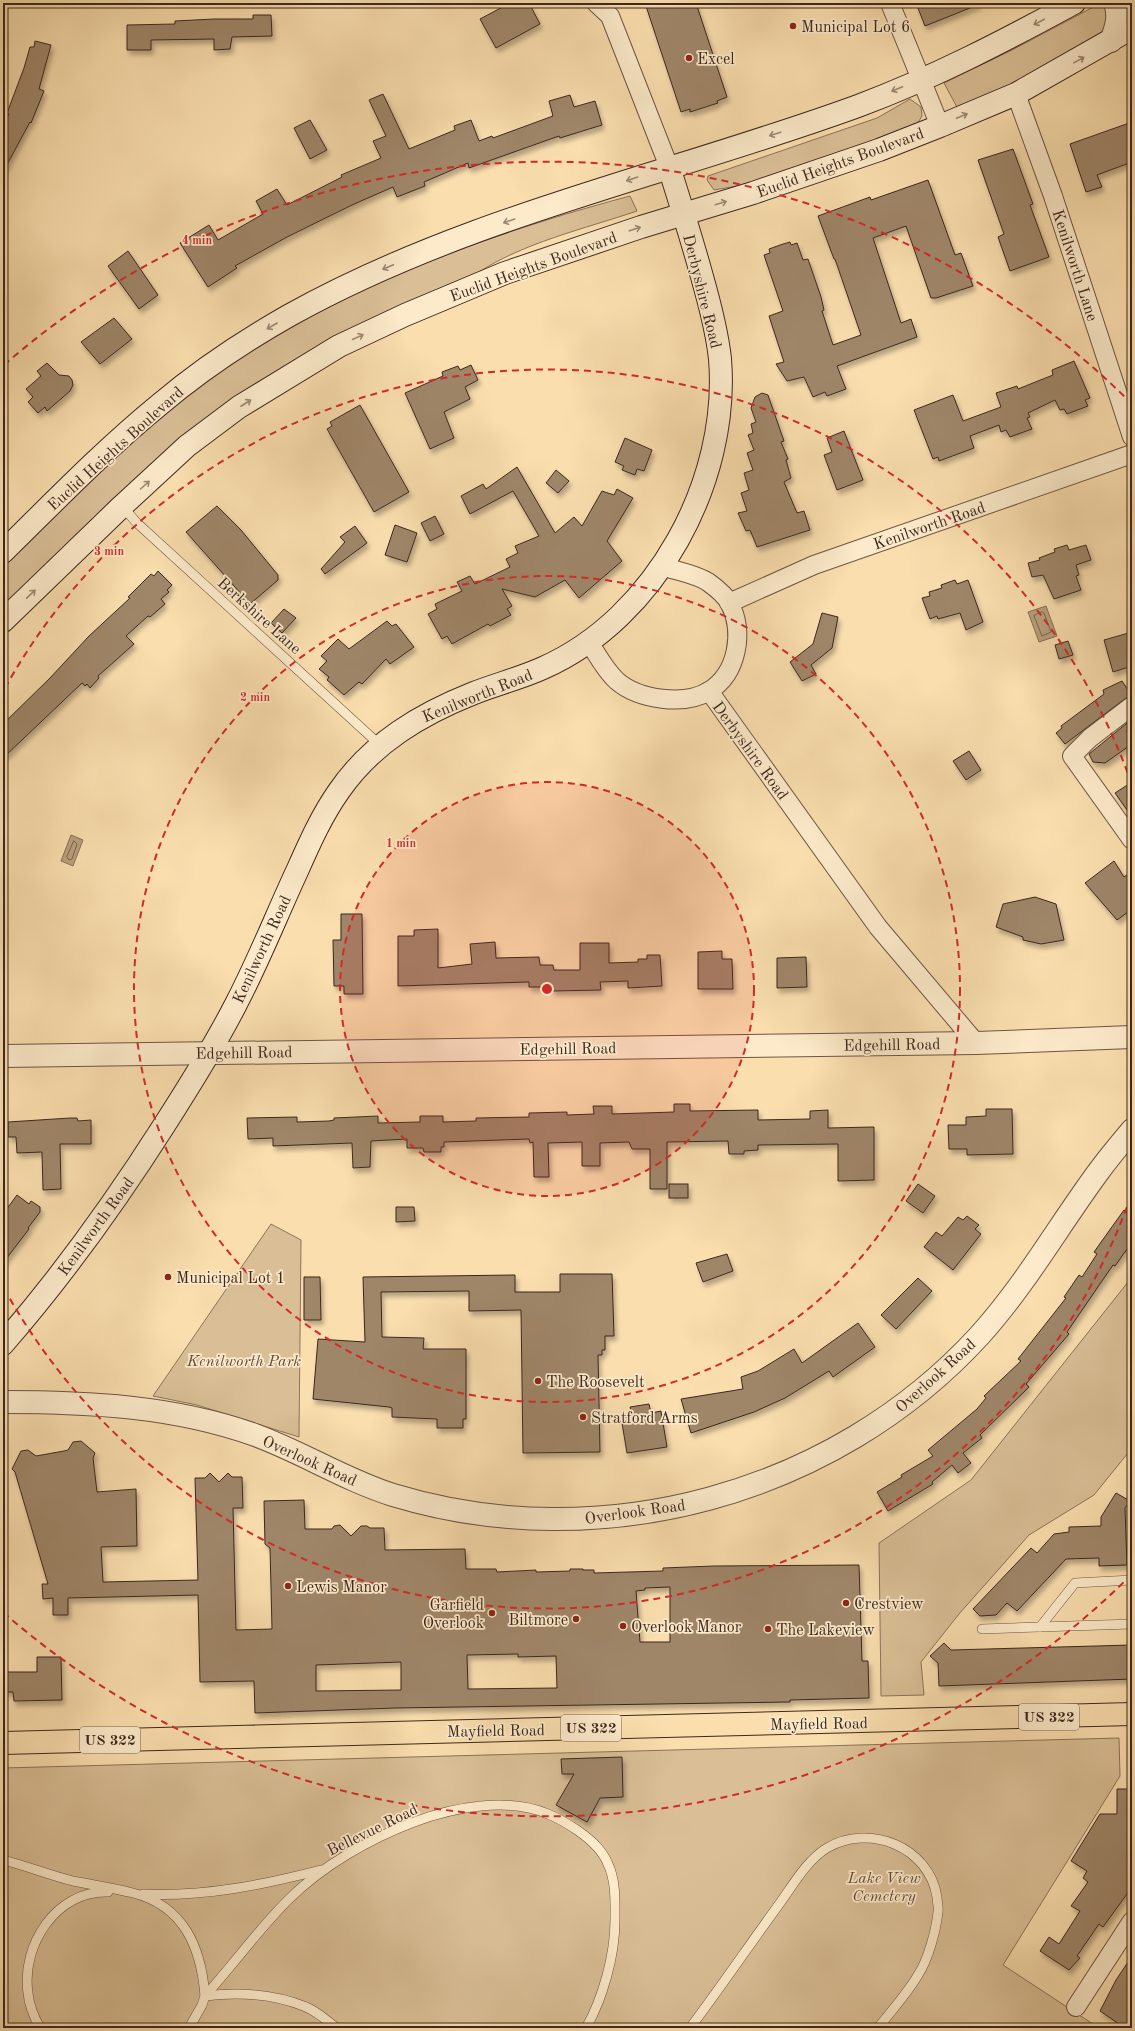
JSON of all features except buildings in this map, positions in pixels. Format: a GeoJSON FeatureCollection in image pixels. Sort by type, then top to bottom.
{"type":"FeatureCollection","features":[{"type":"Feature","properties":{"kind":"main road","name":"Euclid Heights Boulevard"},"geometry":{"type":"LineString","coordinates":[[3,552],[99,458],[159,404],[226,355],[291,315],[344,287],[437,246],[669,167],[841,112],[922,79],[1006,40],[1074,3]]}},
{"type":"Feature","properties":{"kind":"main road"},"geometry":{"type":"LineString","coordinates":[[1111,41],[1117,25],[1117,10],[1115,3]]}},
{"type":"Feature","properties":{"kind":"main road","name":"Euclid Heights Boulevard"},"geometry":{"type":"LineString","coordinates":[[3,621],[122,506],[187,446],[210,428],[288,376],[339,346],[405,314],[505,273],[753,193],[879,150],[940,126],[1016,94],[1132,28]]}},
{"type":"Feature","properties":{"kind":"main road","name":"Derbyshire Road"},"geometry":{"type":"LineString","coordinates":[[590,642],[628,608],[662,566],[682,534],[704,479],[714,439],[720,387],[720,358],[713,317],[669,167]]}},
{"type":"Feature","properties":{"kind":"main road","name":"Kenilworth Road"},"geometry":{"type":"LineString","coordinates":[[3,1344],[66,1266],[108,1210],[144,1158],[211,1052],[238,1000],[327,809],[342,786],[380,745],[406,725],[440,707],[565,658],[590,642]]}},
{"type":"Feature","properties":{"kind":"main road","name":"Edgehill Road"},"geometry":{"type":"LineString","coordinates":[[3,1056],[211,1052],[976,1043],[1132,1037]]}},
{"type":"Feature","properties":{"kind":"main road","name":"Overlook Road"},"geometry":{"type":"LineString","coordinates":[[3,1402],[65,1402],[119,1406],[209,1421],[277,1444],[377,1489],[423,1503],[466,1512],[524,1518],[566,1520],[628,1515],[705,1501],[783,1472],[831,1451],[873,1427],[914,1397],[961,1355],[996,1317],[1028,1277],[1098,1172],[1132,1130]]}},
{"type":"Feature","properties":{"kind":"main road","name":"Mayfield Road"},"geometry":{"type":"LineString","coordinates":[[3,1743],[1132,1714]]}},
{"type":"Feature","properties":{"kind":"street","name":"Derbyshire Road"},"geometry":{"type":"LineString","coordinates":[[596,3],[609,9],[669,167]]}},
{"type":"Feature","properties":{"kind":"street"},"geometry":{"type":"LineString","coordinates":[[890,3],[940,126]]}},
{"type":"Feature","properties":{"kind":"street","name":"Kenilworth Lane"},"geometry":{"type":"LineString","coordinates":[[1016,94],[1125,390],[1132,437]]}},
{"type":"Feature","properties":{"kind":"street","name":"Kenilworth Road"},"geometry":{"type":"LineString","coordinates":[[730,603],[814,565],[1132,454]]}},
{"type":"Feature","properties":{"kind":"street"},"geometry":{"type":"LineString","coordinates":[[662,566],[707,582],[730,603],[737,633],[736,652],[728,671],[709,691]]}},
{"type":"Feature","properties":{"kind":"street","name":"Derbyshire Road"},"geometry":{"type":"LineString","coordinates":[[590,642],[604,666],[618,682],[641,694],[658,699],[678,700],[709,691],[878,927],[976,1043]]}},
{"type":"Feature","properties":{"kind":"street"},"geometry":{"type":"LineString","coordinates":[[1132,706],[1090,738],[1072,756],[1132,840]]}},
{"type":"Feature","properties":{"kind":"street"},"geometry":{"type":"LineString","coordinates":[[1076,2007],[1132,1921]]}},
{"type":"Feature","properties":{"kind":"lane","name":"Berkshire Lane"},"geometry":{"type":"LineString","coordinates":[[122,506],[138,523],[380,745]]}},
{"type":"Feature","properties":{"kind":"lane"},"geometry":{"type":"LineString","coordinates":[[1040,1627],[1076,1583],[1132,1580]]}},
{"type":"Feature","properties":{"kind":"lane"},"geometry":{"type":"LineString","coordinates":[[982,1629],[1132,1624]]}},
{"type":"Feature","properties":{"kind":"lane","name":"Bellevue Road"},"geometry":{"type":"LineString","coordinates":[[205,1996],[288,1900],[323,1870],[378,1839],[414,1822],[448,1811],[483,1806],[508,1806],[548,1813],[569,1824],[590,1839],[603,1854],[608,1864],[613,1879],[615,1898],[615,1941],[608,1974],[586,2028]]}},
{"type":"Feature","properties":{"kind":"lane"},"geometry":{"type":"LineString","coordinates":[[690,2028],[803,1872],[827,1849],[846,1840],[869,1837],[894,1843],[909,1852],[925,1867],[935,1883],[938,1911],[931,1943],[919,1975],[878,2028]]}},
{"type":"Feature","properties":{"kind":"lane"},"geometry":{"type":"LineString","coordinates":[[3,1860],[24,1865],[65,1879],[133,1893],[166,1907],[181,1923],[196,1948],[202,1970],[205,1996],[202,2005],[189,2028]]}},
{"type":"Feature","properties":{"kind":"lane"},"geometry":{"type":"LineString","coordinates":[[40,2028],[30,2005],[27,1985],[33,1946],[39,1934],[55,1913],[79,1898],[102,1892],[192,1894],[247,1887],[323,1870]]}},
{"type":"Feature","properties":{"kind":"lane"},"geometry":{"type":"LineString","coordinates":[[205,1996],[232,1993],[258,1995],[289,2002],[313,2011],[337,2028]]}},
{"type":"Feature","properties":{"kind":"green space"},"geometry":{"type":"Polygon","coordinates":[[[1101,3],[1108,7],[1107,31],[1085,46],[959,111],[944,83],[1012,50],[1101,3]]]}},
{"type":"Feature","properties":{"kind":"green space"},"geometry":{"type":"Polygon","coordinates":[[[910,99],[921,107],[922,116],[914,129],[754,183],[714,190],[707,180],[708,176],[877,118],[910,99]]]}},
{"type":"Feature","properties":{"kind":"green space"},"geometry":{"type":"Polygon","coordinates":[[[630,196],[637,211],[533,245],[494,263],[476,274],[331,340],[9,603],[3,603],[3,567],[124,448],[176,403],[224,366],[294,325],[334,304],[416,267],[500,235],[630,196]]]}},
{"type":"Feature","properties":{"kind":"green space","name":"Kenilworth Park"},"geometry":{"type":"Polygon","coordinates":[[[271,1224],[301,1240],[299,1437],[197,1405],[153,1396],[271,1224]]]}},
{"type":"Feature","properties":{"kind":"green space"},"geometry":{"type":"Polygon","coordinates":[[[1132,1277],[1132,1448],[1094,1495],[1029,1535],[959,1614],[921,1662],[924,1695],[881,1696],[879,1543],[971,1480],[1132,1277]]]}},
{"type":"Feature","properties":{"kind":"green space","name":"Lake View Cemetery"},"geometry":{"type":"Polygon","coordinates":[[[1119,1738],[1120,1776],[1003,1965],[1099,2028],[3,2028],[3,1768],[1119,1738]]]}},
{"type":"Feature","properties":{"kind":"water"},"geometry":{"type":"Polygon","coordinates":[[[1046,606],[1057,636],[1039,642],[1028,612],[1046,606]]]}},
{"type":"Feature","properties":{"kind":"water"},"geometry":{"type":"Polygon","coordinates":[[[71,835],[83,840],[73,866],[61,861],[71,835]]]}},
{"type":"Feature","properties":{"kind":"place","name":"Municipal Lot 6"},"geometry":{"type":"Point","coordinates":[793,26]}},
{"type":"Feature","properties":{"kind":"place","name":"Excel"},"geometry":{"type":"Point","coordinates":[689,58]}},
{"type":"Feature","properties":{"kind":"place","name":"Municipal Lot 1"},"geometry":{"type":"Point","coordinates":[168,1277]}},
{"type":"Feature","properties":{"kind":"place","name":"The Roosevelt"},"geometry":{"type":"Point","coordinates":[538,1381]}},
{"type":"Feature","properties":{"kind":"place","name":"Stratford Arms"},"geometry":{"type":"Point","coordinates":[583,1417]}},
{"type":"Feature","properties":{"kind":"place","name":"Lewis Manor"},"geometry":{"type":"Point","coordinates":[288,1586]}},
{"type":"Feature","properties":{"kind":"place","name":"Crestview"},"geometry":{"type":"Point","coordinates":[846,1603]}},
{"type":"Feature","properties":{"kind":"place","name":"Garfield Overlook"},"geometry":{"type":"Point","coordinates":[492,1613]}},
{"type":"Feature","properties":{"kind":"place","name":"Biltmore"},"geometry":{"type":"Point","coordinates":[576,1619]}},
{"type":"Feature","properties":{"kind":"place","name":"Overlook Manor"},"geometry":{"type":"Point","coordinates":[623,1626]}},
{"type":"Feature","properties":{"kind":"place","name":"The Lakeview"},"geometry":{"type":"Point","coordinates":[768,1629]}}]}
